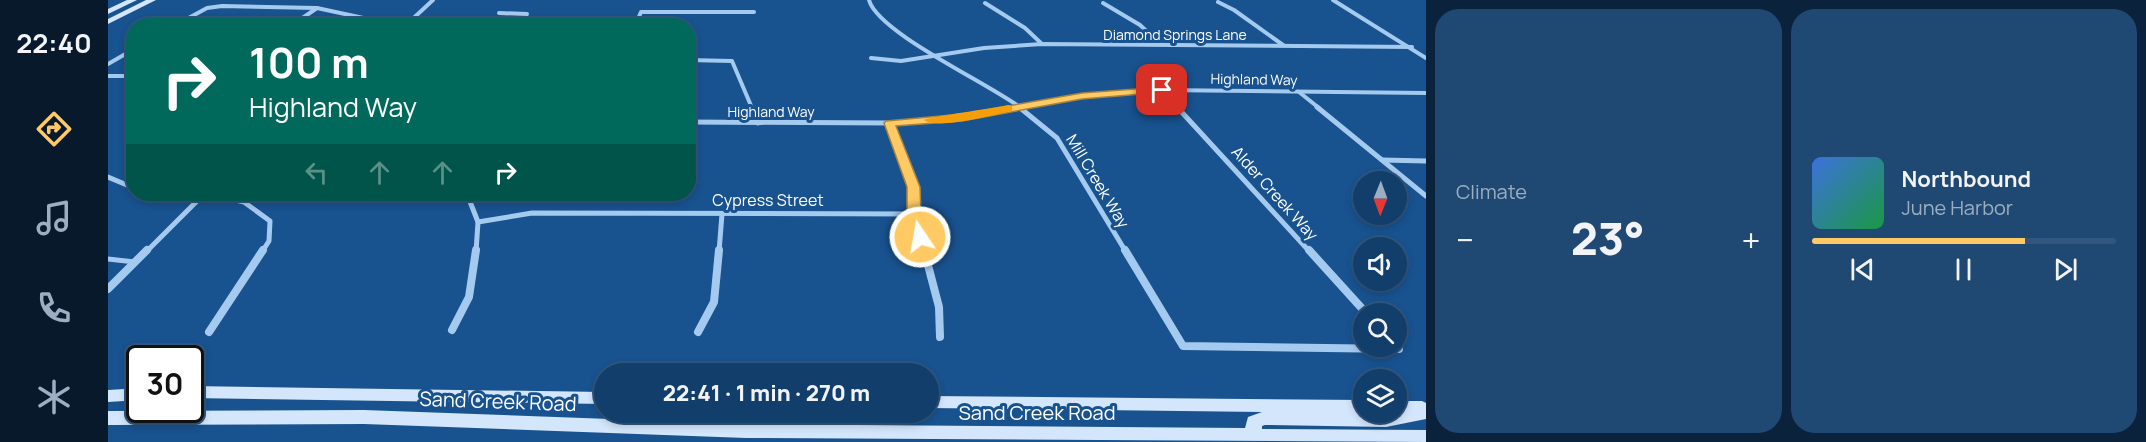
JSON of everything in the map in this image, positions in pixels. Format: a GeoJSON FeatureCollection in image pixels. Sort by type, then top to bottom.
{"type":"FeatureCollection","features":[{"type":"Feature","properties":{"kind":"main road"},"geometry":{"type":"LineString","coordinates":[[108,12],[133,0]]}},
{"type":"Feature","properties":{"kind":"main road"},"geometry":{"type":"LineString","coordinates":[[108,22],[152,0]]}},
{"type":"Feature","properties":{"kind":"main road","name":"Sand Creek Road"},"geometry":{"type":"LineString","coordinates":[[204,392],[594,398]]}},
{"type":"Feature","properties":{"kind":"main road"},"geometry":{"type":"LineString","coordinates":[[108,396],[126,395]]}},
{"type":"Feature","properties":{"kind":"main road","name":"Sand Creek Road"},"geometry":{"type":"LineString","coordinates":[[939,402],[1353,407]]}},
{"type":"Feature","properties":{"kind":"main road"},"geometry":{"type":"LineString","coordinates":[[1407,407],[1426,408]]}},
{"type":"Feature","properties":{"kind":"main road"},"geometry":{"type":"LineString","coordinates":[[1255,439],[1254,422],[1265,418],[1386,420],[1426,412]]}},
{"type":"Feature","properties":{"kind":"main road","name":"Sand Creek Road"},"geometry":{"type":"LineString","coordinates":[[108,418],[364,417],[746,431],[1255,439],[1426,437]]}},
{"type":"Feature","properties":{"kind":"street"},"geometry":{"type":"LineString","coordinates":[[268,6],[277,0]]}},
{"type":"Feature","properties":{"kind":"street"},"geometry":{"type":"LineString","coordinates":[[413,18],[433,0]]}},
{"type":"Feature","properties":{"kind":"street","name":"Mill Creek Way"},"geometry":{"type":"LineString","coordinates":[[869,0],[871,7],[889,26],[1018,106],[1057,138],[1183,346],[1353,348]]}},
{"type":"Feature","properties":{"kind":"street"},"geometry":{"type":"LineString","coordinates":[[1333,0],[1412,47],[1426,58]]}},
{"type":"Feature","properties":{"kind":"street"},"geometry":{"type":"LineString","coordinates":[[1218,2],[1234,10],[1283,45]]}},
{"type":"Feature","properties":{"kind":"street"},"geometry":{"type":"LineString","coordinates":[[985,3],[1025,28],[1042,44]]}},
{"type":"Feature","properties":{"kind":"street"},"geometry":{"type":"LineString","coordinates":[[1103,3],[1140,25],[1160,44]]}},
{"type":"Feature","properties":{"kind":"street"},"geometry":{"type":"LineString","coordinates":[[189,18],[207,8],[268,6],[317,8],[363,18]]}},
{"type":"Feature","properties":{"kind":"street"},"geometry":{"type":"LineString","coordinates":[[303,18],[317,8]]}},
{"type":"Feature","properties":{"kind":"street"},"geometry":{"type":"LineString","coordinates":[[638,18],[641,12],[754,12]]}},
{"type":"Feature","properties":{"kind":"street"},"geometry":{"type":"LineString","coordinates":[[499,13],[527,14],[524,18]]}},
{"type":"Feature","properties":{"kind":"street","name":"Diamond Springs Lane"},"geometry":{"type":"LineString","coordinates":[[871,58],[901,61],[1042,44],[1412,47]]}},
{"type":"Feature","properties":{"kind":"street"},"geometry":{"type":"LineString","coordinates":[[108,64],[126,54]]}},
{"type":"Feature","properties":{"kind":"street"},"geometry":{"type":"LineString","coordinates":[[696,60],[732,61],[758,123]]}},
{"type":"Feature","properties":{"kind":"street"},"geometry":{"type":"LineString","coordinates":[[108,76],[126,76]]}},
{"type":"Feature","properties":{"kind":"street","name":"Highland Way"},"geometry":{"type":"LineString","coordinates":[[696,122],[890,123],[962,118],[1082,96],[1162,90],[1426,93]]}},
{"type":"Feature","properties":{"kind":"street","name":"Alder Creek Way"},"geometry":{"type":"LineString","coordinates":[[1162,90],[1357,303]]}},
{"type":"Feature","properties":{"kind":"street"},"geometry":{"type":"LineString","coordinates":[[1298,92],[1426,196]]}},
{"type":"Feature","properties":{"kind":"street"},"geometry":{"type":"LineString","coordinates":[[890,123],[914,187],[914,214],[939,307],[940,337]]}},
{"type":"Feature","properties":{"kind":"street"},"geometry":{"type":"LineString","coordinates":[[1382,160],[1426,160]]}},
{"type":"Feature","properties":{"kind":"street"},"geometry":{"type":"LineString","coordinates":[[108,177],[126,187]]}},
{"type":"Feature","properties":{"kind":"street"},"geometry":{"type":"LineString","coordinates":[[108,289],[197,201]]}},
{"type":"Feature","properties":{"kind":"street"},"geometry":{"type":"LineString","coordinates":[[209,332],[269,241],[270,221],[255,205],[245,201]]}},
{"type":"Feature","properties":{"kind":"street"},"geometry":{"type":"LineString","coordinates":[[452,330],[469,297],[478,222],[470,201]]}},
{"type":"Feature","properties":{"kind":"street","name":"Cypress Street"},"geometry":{"type":"LineString","coordinates":[[478,222],[532,213],[914,214]]}},
{"type":"Feature","properties":{"kind":"street"},"geometry":{"type":"LineString","coordinates":[[698,332],[714,303],[722,214]]}},
{"type":"Feature","properties":{"kind":"lane"},"geometry":{"type":"LineString","coordinates":[[108,259],[135,262]]}},
{"type":"Feature","properties":{"kind":"slow traffic"},"geometry":{"type":"LineString","coordinates":[[930,120],[962,118],[1008,109]]}},
{"type":"Feature","properties":{"kind":"route"},"geometry":{"type":"LineString","coordinates":[[920,237],[914,214],[914,187],[890,123],[962,118],[1082,96],[1162,90]]}}]}
